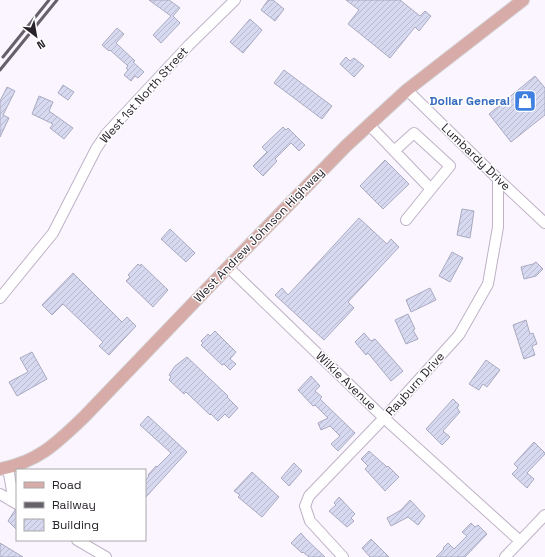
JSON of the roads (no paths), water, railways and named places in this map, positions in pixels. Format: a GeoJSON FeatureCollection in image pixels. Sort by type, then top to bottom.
{"type":"FeatureCollection","features":[{"type":"Feature","properties":{"kind":"main road","name":"West Andrew Johnson Highway"},"geometry":{"type":"LineString","coordinates":[[4,469],[25,463],[42,454],[70,431],[228,267],[369,125],[407,90],[523,0]]}},
{"type":"Feature","properties":{"kind":"street","name":"West 1st North Street"},"geometry":{"type":"LineString","coordinates":[[0,298],[53,233],[96,149],[106,134],[189,45],[235,0]]}},
{"type":"Feature","properties":{"kind":"street","name":"Lumbardy Drive"},"geometry":{"type":"LineString","coordinates":[[407,90],[545,223]]}},
{"type":"Feature","properties":{"kind":"street"},"geometry":{"type":"LineString","coordinates":[[369,125],[431,189]]}},
{"type":"Feature","properties":{"kind":"street"},"geometry":{"type":"LineString","coordinates":[[394,151],[414,133],[450,166],[406,220]]}},
{"type":"Feature","properties":{"kind":"street","name":"Rayburn Drive"},"geometry":{"type":"LineString","coordinates":[[343,557],[310,521],[305,506],[309,496],[384,418],[459,335],[488,284],[498,227],[498,179]]}},
{"type":"Feature","properties":{"kind":"street","name":"Wilkie Avenue"},"geometry":{"type":"LineString","coordinates":[[228,267],[384,418],[520,541]]}},
{"type":"Feature","properties":{"kind":"street"},"geometry":{"type":"LineString","coordinates":[[4,469],[12,491],[6,499]]}},
{"type":"Feature","properties":{"kind":"street"},"geometry":{"type":"LineString","coordinates":[[504,557],[545,515]]}},
{"type":"Feature","properties":{"kind":"street"},"geometry":{"type":"LineString","coordinates":[[78,541],[100,556]]}},
{"type":"Feature","properties":{"kind":"railway"},"geometry":{"type":"LineString","coordinates":[[3,57],[49,0]]}},
{"type":"Feature","properties":{"kind":"railway"},"geometry":{"type":"LineString","coordinates":[[0,70],[57,0]]}},
{"type":"Feature","properties":{"kind":"place","name":"Dollar General"},"geometry":{"type":"Point","coordinates":[525,101]}}]}
